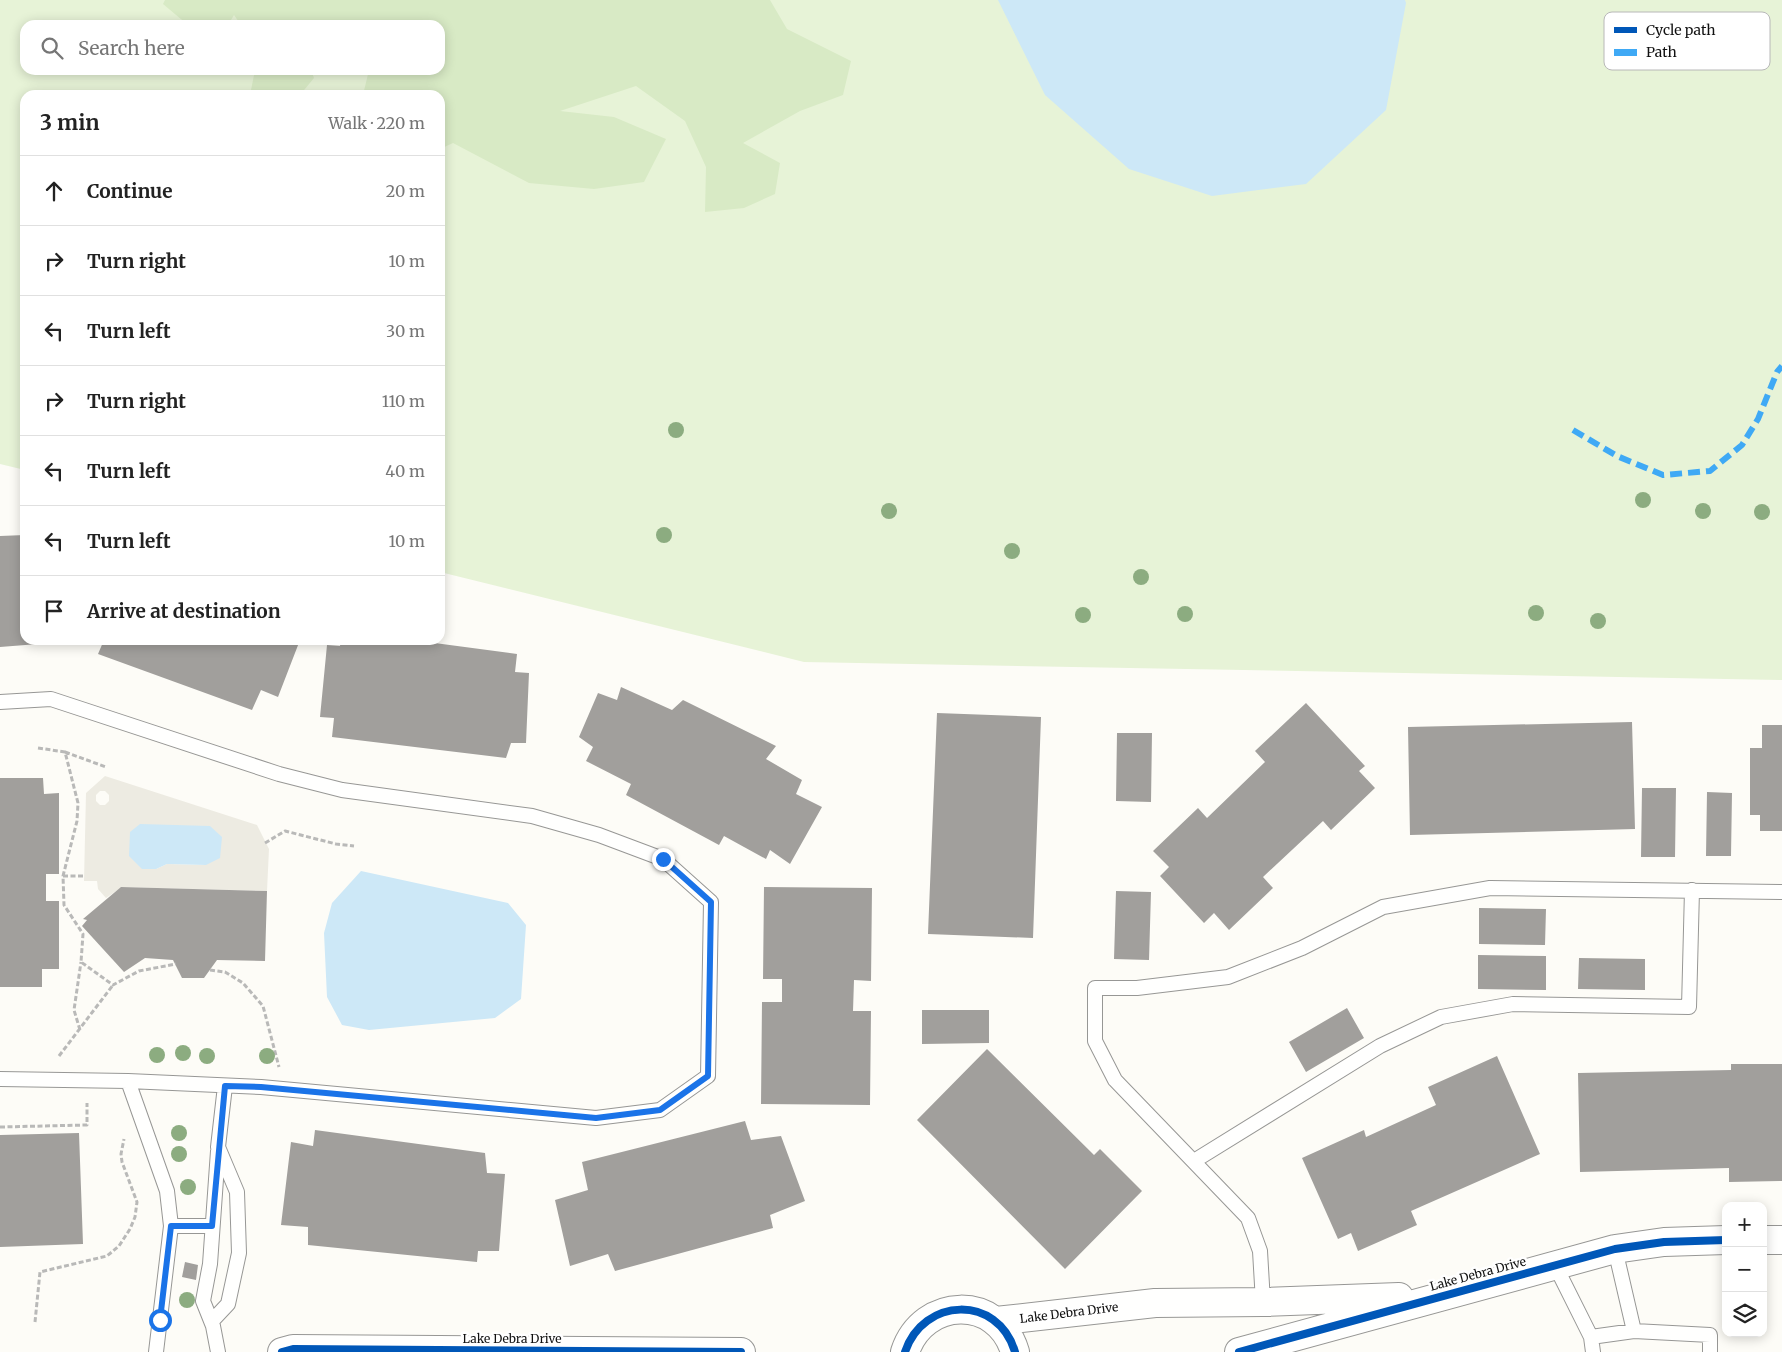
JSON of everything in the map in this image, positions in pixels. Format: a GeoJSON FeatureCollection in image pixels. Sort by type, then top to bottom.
{"type":"FeatureCollection","features":[{"type":"Feature","properties":{"kind":"street","name":"Lake Debra Drive"},"geometry":{"type":"LineString","coordinates":[[1239,1352],[1616,1249],[1664,1242],[1722,1240]]}},
{"type":"Feature","properties":{"kind":"street"},"geometry":{"type":"LineString","coordinates":[[1767,1240],[1782,1240]]}},
{"type":"Feature","properties":{"kind":"street","name":"Lake Debra Drive"},"geometry":{"type":"LineString","coordinates":[[996,1321],[1154,1303],[1263,1302],[1443,1295]]}},
{"type":"Feature","properties":{"kind":"street"},"geometry":{"type":"LineString","coordinates":[[1263,1302],[1266,1346]]}},
{"type":"Feature","properties":{"kind":"street"},"geometry":{"type":"LineString","coordinates":[[905,1352],[908,1342],[924,1322],[948,1310],[980,1312],[996,1321],[1012,1342],[1015,1352]]}},
{"type":"Feature","properties":{"kind":"street","name":"Lake Debra Drive"},"geometry":{"type":"LineString","coordinates":[[282,1352],[303,1349],[741,1352]]}},
{"type":"Feature","properties":{"kind":"lane"},"geometry":{"type":"LineString","coordinates":[[0,702],[51,699],[279,774],[342,790],[532,816],[598,835],[663,859],[711,902],[708,1076],[660,1110],[596,1118],[285,1089],[128,1081],[0,1079]]}},
{"type":"Feature","properties":{"kind":"lane"},"geometry":{"type":"LineString","coordinates":[[1263,1302],[1260,1251],[1248,1218],[1115,1080],[1095,1041],[1095,988],[1137,988],[1228,977],[1302,948],[1383,907],[1490,888],[1782,892]]}},
{"type":"Feature","properties":{"kind":"lane"},"geometry":{"type":"LineString","coordinates":[[1194,1161],[1380,1046],[1441,1016],[1513,1004],[1690,1007],[1692,890]]}},
{"type":"Feature","properties":{"kind":"lane"},"geometry":{"type":"LineString","coordinates":[[128,1081],[167,1191],[171,1226],[156,1352]]}},
{"type":"Feature","properties":{"kind":"lane"},"geometry":{"type":"LineString","coordinates":[[218,1352],[212,1321],[203,1302],[210,1264],[218,1147],[225,1086]]}},
{"type":"Feature","properties":{"kind":"lane"},"geometry":{"type":"LineString","coordinates":[[212,1321],[228,1304],[238,1253],[237,1192],[218,1147]]}},
{"type":"Feature","properties":{"kind":"lane"},"geometry":{"type":"LineString","coordinates":[[171,1226],[212,1226]]}},
{"type":"Feature","properties":{"kind":"lane"},"geometry":{"type":"LineString","coordinates":[[1616,1249],[1634,1331]]}},
{"type":"Feature","properties":{"kind":"lane"},"geometry":{"type":"LineString","coordinates":[[1556,1265],[1591,1337],[1593,1352]]}},
{"type":"Feature","properties":{"kind":"lane"},"geometry":{"type":"LineString","coordinates":[[1591,1337],[1634,1331],[1710,1335],[1710,1352]]}},
{"type":"Feature","properties":{"kind":"path"},"geometry":{"type":"LineString","coordinates":[[38,748],[65,752],[106,767]]}},
{"type":"Feature","properties":{"kind":"path"},"geometry":{"type":"LineString","coordinates":[[65,752],[78,803],[77,821],[63,876],[64,905],[83,934],[74,1010],[80,1030]]}},
{"type":"Feature","properties":{"kind":"path"},"geometry":{"type":"LineString","coordinates":[[265,843],[285,830],[336,844],[354,846]]}},
{"type":"Feature","properties":{"kind":"path"},"geometry":{"type":"LineString","coordinates":[[63,876],[84,876]]}},
{"type":"Feature","properties":{"kind":"path"},"geometry":{"type":"LineString","coordinates":[[81,962],[113,985]]}},
{"type":"Feature","properties":{"kind":"path"},"geometry":{"type":"LineString","coordinates":[[40,1079],[80,1030],[113,985],[139,971],[176,964]]}},
{"type":"Feature","properties":{"kind":"path"},"geometry":{"type":"LineString","coordinates":[[210,970],[225,972],[243,983],[263,1006],[285,1089]]}},
{"type":"Feature","properties":{"kind":"path"},"geometry":{"type":"LineString","coordinates":[[0,1127],[87,1125],[88,1080]]}},
{"type":"Feature","properties":{"kind":"path"},"geometry":{"type":"LineString","coordinates":[[35,1322],[40,1272],[108,1256],[119,1246],[130,1229],[135,1217],[137,1202],[122,1162],[121,1154],[126,1134],[142,1120]]}},
{"type":"Feature","properties":{"kind":"green space"},"geometry":{"type":"Polygon","coordinates":[[[0,0],[1782,0],[1782,680],[804,662],[445,573],[445,90],[20,90],[20,469],[0,464],[0,0]]]}},
{"type":"Feature","properties":{"kind":"green space"},"geometry":{"type":"Polygon","coordinates":[[[165,0],[770,0],[787,29],[851,61],[843,95],[800,111],[743,143],[780,163],[775,194],[744,208],[705,212],[706,167],[685,121],[636,86],[560,111],[614,117],[666,139],[644,182],[594,189],[529,183],[453,143],[445,147],[445,90],[364,90],[368,75],[445,75],[445,20],[238,20],[234,15],[231,20],[182,20],[163,4],[165,0]]]}},
{"type":"Feature","properties":{"kind":"green space"},"geometry":{"type":"Polygon","coordinates":[[[254,75],[313,75],[314,78],[304,90],[251,90],[254,75]]]}},
{"type":"Feature","properties":{"kind":"shaded area"},"geometry":{"type":"Polygon","coordinates":[[[105,776],[257,825],[269,849],[267,891],[122,887],[106,898],[98,889],[97,881],[84,881],[86,793],[105,776]],[[100,791],[96,795],[96,801],[100,805],[105,805],[109,801],[109,795],[105,791],[100,791]],[[209,826],[156,869],[167,864],[206,865],[209,826]]]}},
{"type":"Feature","properties":{"kind":"water"},"geometry":{"type":"Polygon","coordinates":[[[998,0],[1405,0],[1406,3],[1386,110],[1306,184],[1212,196],[1129,169],[1045,95],[998,0]]]}},
{"type":"Feature","properties":{"kind":"water"},"geometry":{"type":"Polygon","coordinates":[[[140,824],[210,826],[222,837],[220,858],[206,865],[167,864],[156,869],[142,869],[129,856],[130,832],[140,824]]]}},
{"type":"Feature","properties":{"kind":"water"},"geometry":{"type":"Polygon","coordinates":[[[361,871],[508,903],[526,925],[521,999],[495,1018],[369,1030],[342,1025],[327,997],[324,933],[332,903],[361,871]]]}},
{"type":"Feature","properties":{"kind":"building"},"geometry":{"type":"Polygon","coordinates":[[[20,535],[20,645],[25,645],[0,647],[0,536],[20,535]]]}},
{"type":"Feature","properties":{"kind":"building"},"geometry":{"type":"Polygon","coordinates":[[[445,644],[517,654],[515,672],[529,673],[526,743],[511,743],[506,758],[332,737],[334,718],[320,717],[327,645],[445,644]]]}},
{"type":"Feature","properties":{"kind":"building"},"geometry":{"type":"Polygon","coordinates":[[[102,645],[298,645],[278,697],[261,690],[252,710],[98,654],[102,645]]]}},
{"type":"Feature","properties":{"kind":"building"},"geometry":{"type":"Polygon","coordinates":[[[621,687],[672,710],[683,700],[776,746],[766,759],[802,780],[796,794],[822,807],[790,864],[770,850],[766,859],[724,836],[719,845],[626,795],[631,784],[586,761],[593,747],[579,737],[598,693],[617,700],[621,687]]]}},
{"type":"Feature","properties":{"kind":"building"},"geometry":{"type":"Polygon","coordinates":[[[1306,703],[1365,766],[1359,771],[1375,788],[1331,830],[1323,821],[1263,877],[1273,888],[1229,930],[1214,913],[1204,923],[1160,876],[1169,867],[1153,851],[1198,808],[1207,818],[1265,762],[1255,751],[1306,703]]]}},
{"type":"Feature","properties":{"kind":"building"},"geometry":{"type":"Polygon","coordinates":[[[937,713],[1041,717],[1033,938],[928,934],[937,713]]]}},
{"type":"Feature","properties":{"kind":"building"},"geometry":{"type":"Polygon","coordinates":[[[1632,722],[1635,829],[1410,835],[1408,727],[1632,722]]]}},
{"type":"Feature","properties":{"kind":"building"},"geometry":{"type":"Polygon","coordinates":[[[1762,725],[1782,725],[1782,831],[1760,831],[1760,815],[1750,815],[1750,748],[1762,748],[1762,725]]]}},
{"type":"Feature","properties":{"kind":"building"},"geometry":{"type":"Polygon","coordinates":[[[1117,733],[1152,733],[1151,802],[1116,801],[1117,733]]]}},
{"type":"Feature","properties":{"kind":"building"},"geometry":{"type":"Polygon","coordinates":[[[0,778],[43,778],[44,794],[59,793],[59,874],[46,874],[46,901],[59,901],[59,969],[42,969],[42,987],[0,987],[0,778]]]}},
{"type":"Feature","properties":{"kind":"building"},"geometry":{"type":"Polygon","coordinates":[[[1642,788],[1676,788],[1675,857],[1641,857],[1642,788]]]}},
{"type":"Feature","properties":{"kind":"building"},"geometry":{"type":"Polygon","coordinates":[[[1707,792],[1732,793],[1731,856],[1706,856],[1707,792]]]}},
{"type":"Feature","properties":{"kind":"building"},"geometry":{"type":"Polygon","coordinates":[[[121,887],[267,891],[265,961],[217,960],[204,978],[182,978],[173,960],[145,958],[124,972],[82,926],[87,920],[83,919],[121,887]]]}},
{"type":"Feature","properties":{"kind":"building"},"geometry":{"type":"Polygon","coordinates":[[[764,887],[872,888],[871,981],[854,980],[853,1011],[871,1011],[870,1105],[761,1104],[762,1002],[782,1002],[782,979],[763,979],[764,887]]]}},
{"type":"Feature","properties":{"kind":"building"},"geometry":{"type":"Polygon","coordinates":[[[1116,891],[1151,892],[1149,960],[1114,959],[1116,891]]]}},
{"type":"Feature","properties":{"kind":"building"},"geometry":{"type":"Polygon","coordinates":[[[1479,908],[1546,909],[1545,945],[1479,944],[1479,908]]]}},
{"type":"Feature","properties":{"kind":"building"},"geometry":{"type":"Polygon","coordinates":[[[1478,955],[1546,956],[1546,990],[1478,989],[1478,955]]]}},
{"type":"Feature","properties":{"kind":"building"},"geometry":{"type":"Polygon","coordinates":[[[1579,958],[1645,959],[1645,990],[1578,989],[1579,958]]]}},
{"type":"Feature","properties":{"kind":"building"},"geometry":{"type":"Polygon","coordinates":[[[1347,1008],[1364,1038],[1306,1072],[1289,1042],[1347,1008]]]}},
{"type":"Feature","properties":{"kind":"building"},"geometry":{"type":"Polygon","coordinates":[[[922,1010],[989,1010],[989,1043],[922,1044],[922,1010]]]}},
{"type":"Feature","properties":{"kind":"building"},"geometry":{"type":"Polygon","coordinates":[[[987,1049],[1094,1155],[1100,1149],[1142,1191],[1065,1269],[917,1120],[987,1049]]]}},
{"type":"Feature","properties":{"kind":"building"},"geometry":{"type":"Polygon","coordinates":[[[1497,1056],[1540,1154],[1411,1211],[1417,1225],[1358,1251],[1351,1233],[1338,1239],[1302,1158],[1364,1130],[1366,1137],[1436,1105],[1428,1087],[1497,1056]]]}},
{"type":"Feature","properties":{"kind":"building"},"geometry":{"type":"Polygon","coordinates":[[[1731,1064],[1782,1064],[1782,1181],[1729,1182],[1729,1168],[1580,1172],[1578,1073],[1731,1070],[1731,1064]]]}},
{"type":"Feature","properties":{"kind":"building"},"geometry":{"type":"Polygon","coordinates":[[[745,1121],[751,1140],[781,1136],[805,1201],[770,1215],[773,1228],[615,1271],[608,1254],[570,1266],[555,1200],[588,1190],[582,1162],[745,1121]]]}},
{"type":"Feature","properties":{"kind":"building"},"geometry":{"type":"Polygon","coordinates":[[[315,1130],[485,1153],[487,1173],[505,1174],[499,1251],[478,1251],[477,1262],[308,1245],[308,1227],[281,1225],[291,1142],[313,1146],[315,1130]]]}},
{"type":"Feature","properties":{"kind":"building"},"geometry":{"type":"Polygon","coordinates":[[[79,1133],[83,1244],[0,1247],[0,1135],[79,1133]]]}},
{"type":"Feature","properties":{"kind":"building"},"geometry":{"type":"Polygon","coordinates":[[[185,1262],[198,1265],[196,1280],[182,1277],[185,1262]]]}},
{"type":"Feature","properties":{"kind":"marked path"},"geometry":{"type":"LineString","coordinates":[[1573,430],[1617,456],[1663,475],[1710,471],[1742,445],[1758,419],[1777,372],[1782,366]]}},
{"type":"Feature","properties":{"kind":"cycle path"},"geometry":{"type":"LineString","coordinates":[[1239,1352],[1615,1249],[1664,1242],[1722,1240]]}},
{"type":"Feature","properties":{"kind":"cycle path"},"geometry":{"type":"LineString","coordinates":[[905,1352],[914,1334],[927,1321],[943,1313],[960,1310],[977,1312],[993,1320],[1006,1333],[1015,1352]]}},
{"type":"Feature","properties":{"kind":"cycle path"},"geometry":{"type":"LineString","coordinates":[[282,1352],[293,1349],[741,1352]]}},
{"type":"Feature","properties":{"kind":"route"},"geometry":{"type":"LineString","coordinates":[[160,1320],[171,1226],[212,1226],[225,1086],[261,1087],[596,1118],[660,1110],[708,1076],[711,902],[663,859]]}}]}
